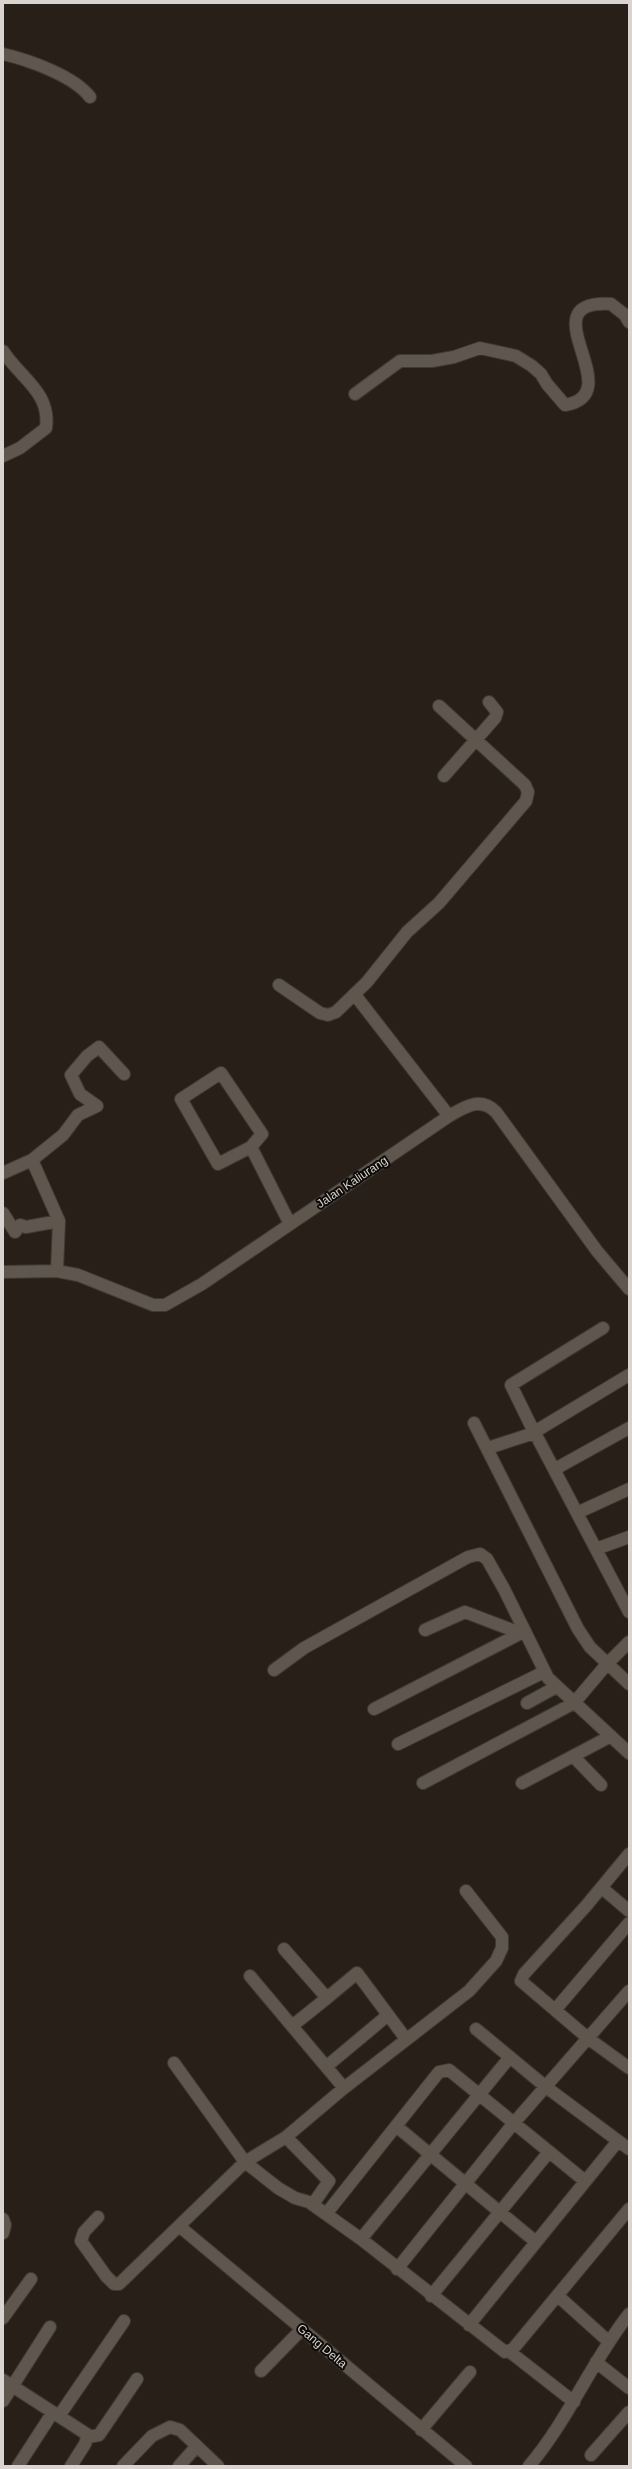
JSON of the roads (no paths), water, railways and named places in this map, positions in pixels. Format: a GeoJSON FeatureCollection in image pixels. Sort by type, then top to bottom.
{"type":"FeatureCollection","features":[{"type":"Feature","properties":{"kind":"street"},"geometry":{"type":"LineString","coordinates":[[3,54],[29,60],[84,89],[90,97]]}},
{"type":"Feature","properties":{"kind":"street"},"geometry":{"type":"LineString","coordinates":[[355,394],[400,362],[432,361],[454,357],[480,348],[501,351],[516,356],[532,366],[541,374],[558,398],[565,405],[572,404],[582,400],[590,392],[591,377],[576,325],[578,315],[588,306],[611,304],[625,315],[629,322]]}},
{"type":"Feature","properties":{"kind":"street"},"geometry":{"type":"LineString","coordinates":[[3,351],[16,370],[35,386],[48,416],[46,428],[20,448],[3,456]]}},
{"type":"Feature","properties":{"kind":"street"},"geometry":{"type":"LineString","coordinates":[[444,776],[477,741],[497,714],[489,702]]}},
{"type":"Feature","properties":{"kind":"street"},"geometry":{"type":"LineString","coordinates":[[279,985],[326,1015],[333,1014],[355,995],[407,932],[439,903],[527,798],[528,789],[525,785],[439,706]]}},
{"type":"Feature","properties":{"kind":"street"},"geometry":{"type":"LineString","coordinates":[[355,995],[449,1116]]}},
{"type":"Feature","properties":{"kind":"street"},"geometry":{"type":"LineString","coordinates":[[3,1173],[32,1160],[63,1135],[78,1116],[97,1106],[80,1094],[71,1075],[87,1056],[98,1048],[124,1074]]}},
{"type":"Feature","properties":{"kind":"street"},"geometry":{"type":"LineString","coordinates":[[221,1073],[262,1134],[251,1148],[218,1164],[181,1099],[221,1073]]}},
{"type":"Feature","properties":{"kind":"street","name":"Jalan Kaliurang"},"geometry":{"type":"LineString","coordinates":[[3,1272],[57,1271],[78,1275],[143,1302],[161,1306],[202,1284],[449,1116],[476,1103],[492,1108],[597,1251],[629,1289]]}},
{"type":"Feature","properties":{"kind":"street"},"geometry":{"type":"LineString","coordinates":[[251,1148],[290,1224]]}},
{"type":"Feature","properties":{"kind":"street"},"geometry":{"type":"LineString","coordinates":[[32,1160],[59,1221],[57,1271]]}},
{"type":"Feature","properties":{"kind":"street"},"geometry":{"type":"LineString","coordinates":[[3,1212],[15,1232],[20,1226],[26,1227],[59,1221]]}},
{"type":"Feature","properties":{"kind":"street"},"geometry":{"type":"LineString","coordinates":[[603,1328],[511,1385],[532,1433],[537,1436],[596,1549],[624,1588],[629,1612]]}},
{"type":"Feature","properties":{"kind":"street"},"geometry":{"type":"LineString","coordinates":[[488,1448],[532,1433],[629,1375]]}},
{"type":"Feature","properties":{"kind":"street"},"geometry":{"type":"LineString","coordinates":[[474,1423],[488,1448],[578,1629],[590,1647],[629,1684]]}},
{"type":"Feature","properties":{"kind":"street"},"geometry":{"type":"LineString","coordinates":[[555,1469],[629,1428]]}},
{"type":"Feature","properties":{"kind":"street"},"geometry":{"type":"LineString","coordinates":[[578,1512],[629,1489]]}},
{"type":"Feature","properties":{"kind":"street"},"geometry":{"type":"LineString","coordinates":[[596,1549],[629,1537]]}},
{"type":"Feature","properties":{"kind":"street"},"geometry":{"type":"LineString","coordinates":[[274,1670],[304,1648],[475,1554],[482,1555],[494,1570],[522,1632],[544,1672],[556,1686],[629,1753]]}},
{"type":"Feature","properties":{"kind":"street"},"geometry":{"type":"LineString","coordinates":[[425,1630],[465,1612],[522,1632]]}},
{"type":"Feature","properties":{"kind":"street"},"geometry":{"type":"LineString","coordinates":[[374,1708],[522,1632]]}},
{"type":"Feature","properties":{"kind":"street"},"geometry":{"type":"LineString","coordinates":[[423,1783],[574,1703],[607,1664],[629,1642]]}},
{"type":"Feature","properties":{"kind":"street"},"geometry":{"type":"LineString","coordinates":[[398,1744],[544,1672]]}},
{"type":"Feature","properties":{"kind":"street"},"geometry":{"type":"LineString","coordinates":[[527,1703],[556,1686]]}},
{"type":"Feature","properties":{"kind":"street"},"geometry":{"type":"LineString","coordinates":[[522,1783],[611,1736]]}},
{"type":"Feature","properties":{"kind":"street"},"geometry":{"type":"LineString","coordinates":[[572,1756],[601,1785]]}},
{"type":"Feature","properties":{"kind":"street"},"geometry":{"type":"LineString","coordinates":[[628,2067],[589,2040],[523,1984],[522,1977],[602,1888],[629,1854]]}},
{"type":"Feature","properties":{"kind":"street"},"geometry":{"type":"LineString","coordinates":[[602,1888],[629,1911]]}},
{"type":"Feature","properties":{"kind":"street"},"geometry":{"type":"LineString","coordinates":[[98,2217],[84,2232],[81,2242],[106,2276],[116,2284],[245,2162],[286,2137],[344,2088],[473,1987],[491,1968],[502,1948],[502,1937],[466,1890]]}},
{"type":"Feature","properties":{"kind":"street"},"geometry":{"type":"LineString","coordinates":[[555,2010],[629,1924]]}},
{"type":"Feature","properties":{"kind":"street"},"geometry":{"type":"LineString","coordinates":[[284,1950],[327,1998]]}},
{"type":"Feature","properties":{"kind":"street"},"geometry":{"type":"LineString","coordinates":[[292,2026],[357,1973],[406,2039]]}},
{"type":"Feature","properties":{"kind":"street"},"geometry":{"type":"LineString","coordinates":[[250,1976],[344,2088]]}},
{"type":"Feature","properties":{"kind":"street"},"geometry":{"type":"LineString","coordinates":[[397,2269],[465,2182],[513,2124],[589,2040],[629,1991]]}},
{"type":"Feature","properties":{"kind":"street"},"geometry":{"type":"LineString","coordinates":[[327,2066],[388,2015]]}},
{"type":"Feature","properties":{"kind":"street"},"geometry":{"type":"LineString","coordinates":[[476,2029],[546,2087],[629,2149]]}},
{"type":"Feature","properties":{"kind":"street"},"geometry":{"type":"LineString","coordinates":[[361,2239],[432,2155],[510,2057]]}},
{"type":"Feature","properties":{"kind":"street"},"geometry":{"type":"LineString","coordinates":[[174,2063],[245,2162],[290,2196],[313,2204],[361,2239],[501,2350],[510,2352],[574,2402]]}},
{"type":"Feature","properties":{"kind":"street"},"geometry":{"type":"LineString","coordinates":[[326,2214],[443,2070],[449,2070],[513,2124],[585,2181]]}},
{"type":"Feature","properties":{"kind":"street"},"geometry":{"type":"LineString","coordinates":[[396,2126],[536,2242]]}},
{"type":"Feature","properties":{"kind":"street"},"geometry":{"type":"LineString","coordinates":[[286,2137],[329,2181],[313,2204]]}},
{"type":"Feature","properties":{"kind":"street"},"geometry":{"type":"LineString","coordinates":[[469,2325],[618,2141]]}},
{"type":"Feature","properties":{"kind":"street"},"geometry":{"type":"LineString","coordinates":[[431,2296],[549,2152]]}},
{"type":"Feature","properties":{"kind":"street"},"geometry":{"type":"LineString","coordinates":[[510,2352],[629,2210]]}},
{"type":"Feature","properties":{"kind":"street"},"geometry":{"type":"LineString","coordinates":[[3,2219],[5,2225],[3,2233]]}},
{"type":"Feature","properties":{"kind":"street","name":"Gang Delta"},"geometry":{"type":"LineString","coordinates":[[178,2226],[466,2466]]}},
{"type":"Feature","properties":{"kind":"street"},"geometry":{"type":"LineString","coordinates":[[3,2318],[31,2279]]}},
{"type":"Feature","properties":{"kind":"street"},"geometry":{"type":"LineString","coordinates":[[558,2296],[608,2341]]}},
{"type":"Feature","properties":{"kind":"street"},"geometry":{"type":"LineString","coordinates":[[529,2466],[574,2402],[608,2341],[629,2314]]}},
{"type":"Feature","properties":{"kind":"street"},"geometry":{"type":"LineString","coordinates":[[18,2466],[124,2321]]}},
{"type":"Feature","properties":{"kind":"street"},"geometry":{"type":"LineString","coordinates":[[3,2401],[8,2383],[50,2327]]}},
{"type":"Feature","properties":{"kind":"street"},"geometry":{"type":"LineString","coordinates":[[261,2371],[302,2330]]}},
{"type":"Feature","properties":{"kind":"street"},"geometry":{"type":"LineString","coordinates":[[596,2362],[629,2388]]}},
{"type":"Feature","properties":{"kind":"street"},"geometry":{"type":"LineString","coordinates":[[421,2430],[470,2372]]}},
{"type":"Feature","properties":{"kind":"street"},"geometry":{"type":"LineString","coordinates":[[8,2383],[88,2437],[99,2435],[137,2379]]}},
{"type":"Feature","properties":{"kind":"street"},"geometry":{"type":"LineString","coordinates":[[592,2455],[627,2417]]}},
{"type":"Feature","properties":{"kind":"street"},"geometry":{"type":"LineString","coordinates":[[123,2466],[152,2436],[164,2428],[178,2428],[218,2466]]}},
{"type":"Feature","properties":{"kind":"street"},"geometry":{"type":"LineString","coordinates":[[71,2466],[88,2437]]}},
{"type":"Feature","properties":{"kind":"street"},"geometry":{"type":"LineString","coordinates":[[179,2466],[197,2446]]}}]}
